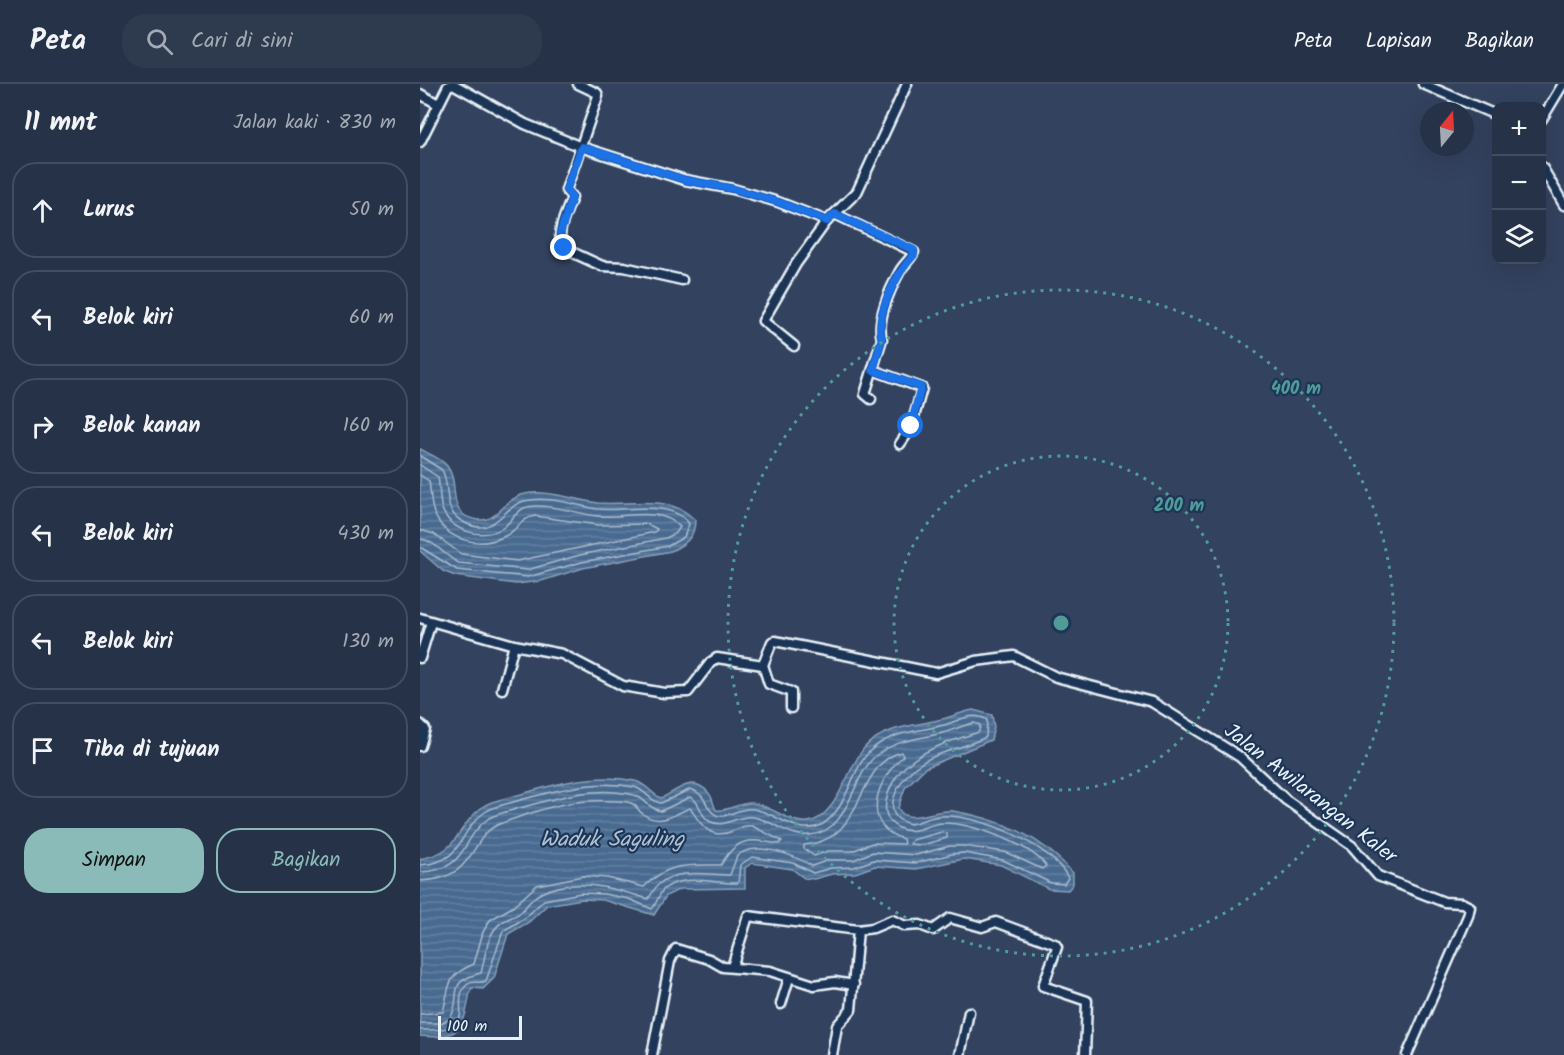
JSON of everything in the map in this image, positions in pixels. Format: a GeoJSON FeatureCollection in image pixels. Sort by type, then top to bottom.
{"type":"FeatureCollection","features":[{"type":"Feature","properties":{"kind":"street"},"geometry":{"type":"LineString","coordinates":[[420,142],[447,85],[454,84],[511,117],[582,147],[685,180],[734,189],[778,202],[827,221]]}},
{"type":"Feature","properties":{"kind":"street"},"geometry":{"type":"LineString","coordinates":[[578,84],[598,95],[566,190],[572,197],[560,234],[563,246],[602,266],[624,267],[682,280]]}},
{"type":"Feature","properties":{"kind":"street"},"geometry":{"type":"LineString","coordinates":[[794,346],[763,321],[796,264],[827,221],[859,187],[907,84]]}},
{"type":"Feature","properties":{"kind":"street"},"geometry":{"type":"LineString","coordinates":[[1423,84],[1492,113]]}},
{"type":"Feature","properties":{"kind":"street"},"geometry":{"type":"LineString","coordinates":[[1546,112],[1563,84]]}},
{"type":"Feature","properties":{"kind":"street"},"geometry":{"type":"LineString","coordinates":[[420,94],[438,104]]}},
{"type":"Feature","properties":{"kind":"street"},"geometry":{"type":"LineString","coordinates":[[1546,174],[1564,205]]}},
{"type":"Feature","properties":{"kind":"street"},"geometry":{"type":"LineString","coordinates":[[835,214],[914,252],[894,284],[882,316],[879,331],[882,339],[865,394],[870,399]]}},
{"type":"Feature","properties":{"kind":"street"},"geometry":{"type":"LineString","coordinates":[[873,370],[922,388],[911,428],[900,444]]}},
{"type":"Feature","properties":{"kind":"street"},"geometry":{"type":"LineString","coordinates":[[420,618],[514,645],[561,654],[622,686],[664,693],[688,692],[706,668],[717,658],[763,665],[770,684],[791,692],[791,708]]}},
{"type":"Feature","properties":{"kind":"street"},"geometry":{"type":"LineString","coordinates":[[420,658],[431,622]]}},
{"type":"Feature","properties":{"kind":"street","name":"Jalan Awilarangan Kaler"},"geometry":{"type":"LineString","coordinates":[[763,665],[772,642],[775,641],[936,673],[976,661],[1014,656],[1056,677],[1138,698],[1165,708],[1240,757],[1286,800],[1352,846],[1378,876],[1444,902],[1462,903],[1470,908],[1407,1055]]}},
{"type":"Feature","properties":{"kind":"street"},"geometry":{"type":"LineString","coordinates":[[502,688],[514,645]]}},
{"type":"Feature","properties":{"kind":"street"},"geometry":{"type":"LineString","coordinates":[[420,724],[425,729],[420,746]]}},
{"type":"Feature","properties":{"kind":"street"},"geometry":{"type":"LineString","coordinates":[[732,967],[748,916],[858,930],[873,928],[892,920],[907,927],[920,924],[933,930],[950,918],[982,927],[996,922],[1055,944],[1057,947],[1043,986],[1087,1001],[1084,1055]]}},
{"type":"Feature","properties":{"kind":"street"},"geometry":{"type":"LineString","coordinates":[[832,1055],[837,1026],[851,1010],[858,930]]}},
{"type":"Feature","properties":{"kind":"street"},"geometry":{"type":"LineString","coordinates":[[652,1055],[670,961],[675,950],[709,959],[719,966],[770,971],[814,985],[835,982],[854,985]]}},
{"type":"Feature","properties":{"kind":"street"},"geometry":{"type":"LineString","coordinates":[[781,1004],[789,978]]}},
{"type":"Feature","properties":{"kind":"street"},"geometry":{"type":"LineString","coordinates":[[960,1055],[969,1012]]}},
{"type":"Feature","properties":{"kind":"water"},"geometry":{"type":"Polygon","coordinates":[[[420,449],[438,458],[447,466],[453,481],[456,504],[465,516],[474,519],[488,519],[514,498],[530,493],[540,493],[598,503],[649,502],[673,506],[695,520],[695,526],[685,543],[671,551],[583,568],[541,581],[516,584],[455,576],[443,571],[420,551],[420,449]]]}},
{"type":"Feature","properties":{"kind":"water","name":"Waduk Saguling"},"geometry":{"type":"Polygon","coordinates":[[[973,710],[992,715],[994,727],[991,740],[925,768],[905,788],[898,808],[902,813],[915,817],[946,811],[971,814],[1019,831],[1048,849],[1073,873],[1073,884],[1068,890],[1049,889],[1001,865],[964,859],[916,869],[875,866],[855,873],[832,874],[814,879],[804,878],[792,869],[752,863],[745,868],[745,888],[680,889],[666,896],[654,915],[603,900],[582,899],[547,905],[529,922],[508,934],[494,978],[483,989],[472,988],[465,1015],[458,1029],[444,1036],[420,1036],[420,859],[443,851],[450,846],[471,817],[484,806],[559,784],[604,778],[639,782],[661,798],[684,786],[696,784],[710,794],[716,810],[752,803],[794,820],[808,822],[818,819],[834,802],[859,756],[872,740],[899,728],[973,710]]]}},
{"type":"Feature","properties":{"kind":"route"},"geometry":{"type":"LineString","coordinates":[[564,248],[560,234],[572,197],[566,190],[582,147],[685,180],[734,189],[778,202],[827,221],[835,214],[914,250],[914,255],[901,269],[882,316],[879,331],[882,339],[873,370],[921,387],[911,426]]}}]}
